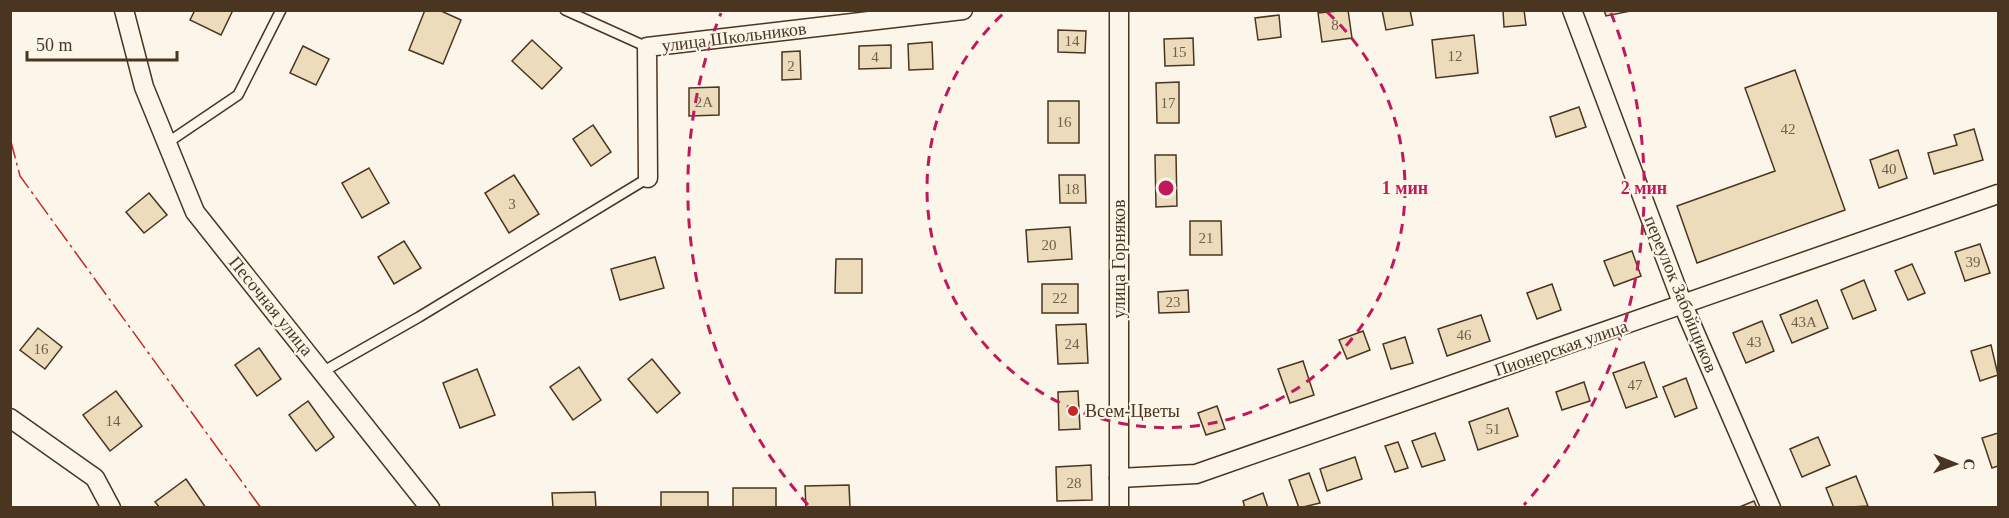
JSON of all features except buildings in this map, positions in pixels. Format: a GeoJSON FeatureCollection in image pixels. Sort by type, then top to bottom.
{"type":"FeatureCollection","features":[{"type":"Feature","properties":{"kind":"street","name":"Песочная улица"},"geometry":{"type":"LineString","coordinates":[[124,10],[144,87],[195,212],[324,371],[430,507]]}},
{"type":"Feature","properties":{"kind":"street","name":"улица Школьников"},"geometry":{"type":"LineString","coordinates":[[648,46],[963,10]]}},
{"type":"Feature","properties":{"kind":"street","name":"улица Горняков"},"geometry":{"type":"LineString","coordinates":[[1119,10],[1119,507]]}},
{"type":"Feature","properties":{"kind":"street","name":"переулок Забойщиков"},"geometry":{"type":"LineString","coordinates":[[1572,10],[1683,305],[1772,507]]}},
{"type":"Feature","properties":{"kind":"street"},"geometry":{"type":"LineString","coordinates":[[648,46],[648,178]]}},
{"type":"Feature","properties":{"kind":"street","name":"Пионерская улица"},"geometry":{"type":"LineString","coordinates":[[1119,478],[1196,474],[1998,194]]}},
{"type":"Feature","properties":{"kind":"street"},"geometry":{"type":"LineString","coordinates":[[10,418],[95,478],[111,507]]}},
{"type":"Feature","properties":{"kind":"lane"},"geometry":{"type":"LineString","coordinates":[[167,144],[238,95],[281,10]]}},
{"type":"Feature","properties":{"kind":"lane"},"geometry":{"type":"LineString","coordinates":[[566,10],[648,46]]}},
{"type":"Feature","properties":{"kind":"lane"},"geometry":{"type":"LineString","coordinates":[[324,371],[419,317],[648,178]]}},
{"type":"Feature","properties":{"kind":"power"},"geometry":{"type":"LineString","coordinates":[[10,138],[20,176],[261,508]]}},
{"type":"Feature","properties":{"kind":"place","name":"Всем-Цветы"},"geometry":{"type":"Point","coordinates":[1073,411]}}]}
